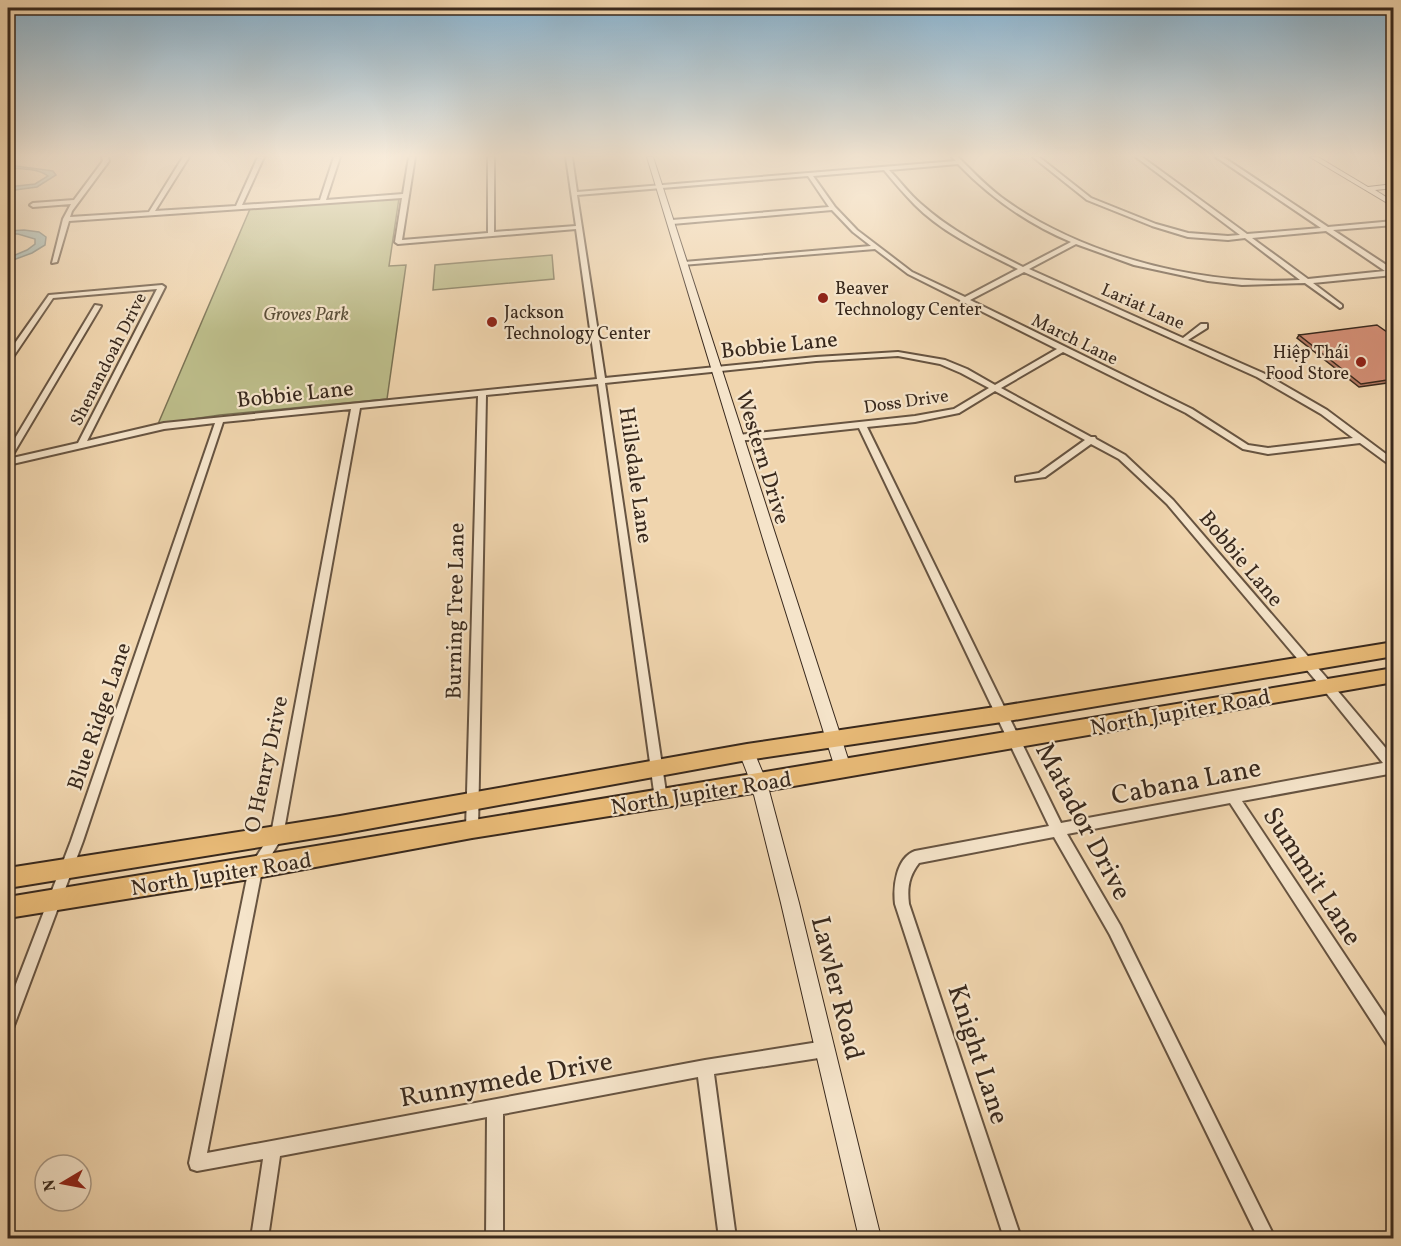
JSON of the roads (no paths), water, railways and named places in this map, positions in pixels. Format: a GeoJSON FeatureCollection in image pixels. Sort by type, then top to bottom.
{"type":"FeatureCollection","features":[{"type":"Feature","properties":{"kind":"main road","name":"North Jupiter Road"},"geometry":{"type":"LineString","coordinates":[[8,879],[277,836],[747,752],[1002,714],[1394,649]]}},
{"type":"Feature","properties":{"kind":"main road","name":"North Jupiter Road"},"geometry":{"type":"LineString","coordinates":[[8,908],[1394,675]]}},
{"type":"Feature","properties":{"kind":"street"},"geometry":{"type":"LineString","coordinates":[[54,262],[68,215]]}},
{"type":"Feature","properties":{"kind":"street"},"geometry":{"type":"LineString","coordinates":[[66,219],[131,215]]}},
{"type":"Feature","properties":{"kind":"street"},"geometry":{"type":"LineString","coordinates":[[403,215],[398,242],[580,227]]}},
{"type":"Feature","properties":{"kind":"street"},"geometry":{"type":"LineString","coordinates":[[491,215],[491,234]]}},
{"type":"Feature","properties":{"kind":"street","name":"Hillsdale Lane"},"geometry":{"type":"LineString","coordinates":[[578,215],[661,799]]}},
{"type":"Feature","properties":{"kind":"street","name":"Western Drive"},"geometry":{"type":"LineString","coordinates":[[670,215],[773,552],[843,768]]}},
{"type":"Feature","properties":{"kind":"street"},"geometry":{"type":"LineString","coordinates":[[672,222],[751,215]]}},
{"type":"Feature","properties":{"kind":"street","name":"March Lane"},"geometry":{"type":"LineString","coordinates":[[840,215],[873,248],[910,273],[1189,411],[1252,449],[1269,451],[1363,440]]}},
{"type":"Feature","properties":{"kind":"street","name":"Lariat Lane"},"geometry":{"type":"LineString","coordinates":[[931,215],[985,251],[1184,340],[1291,392],[1324,412],[1394,465]]}},
{"type":"Feature","properties":{"kind":"street"},"geometry":{"type":"LineString","coordinates":[[1025,215],[1077,241],[1148,266],[1199,278],[1273,283],[1393,272]]}},
{"type":"Feature","properties":{"kind":"street"},"geometry":{"type":"LineString","coordinates":[[1128,215],[1188,235],[1228,238],[1394,223]]}},
{"type":"Feature","properties":{"kind":"street"},"geometry":{"type":"LineString","coordinates":[[1218,215],[1340,306]]}},
{"type":"Feature","properties":{"kind":"street"},"geometry":{"type":"LineString","coordinates":[[1307,215],[1393,272]]}},
{"type":"Feature","properties":{"kind":"street"},"geometry":{"type":"LineString","coordinates":[[963,301],[1077,241]]}},
{"type":"Feature","properties":{"kind":"street"},"geometry":{"type":"LineString","coordinates":[[684,264],[873,248]]}},
{"type":"Feature","properties":{"kind":"street","name":"Shenandoah Drive"},"geometry":{"type":"LineString","coordinates":[[8,358],[51,296],[162,287],[81,445]]}},
{"type":"Feature","properties":{"kind":"street"},"geometry":{"type":"LineString","coordinates":[[8,456],[97,306]]}},
{"type":"Feature","properties":{"kind":"street"},"geometry":{"type":"LineString","coordinates":[[1184,340],[1204,326]]}},
{"type":"Feature","properties":{"kind":"street","name":"Doss Drive"},"geometry":{"type":"LineString","coordinates":[[738,438],[915,419],[956,411],[1062,349]]}},
{"type":"Feature","properties":{"kind":"street","name":"Bobbie Lane"},"geometry":{"type":"LineString","coordinates":[[8,462],[164,426],[220,420],[898,354],[942,363],[964,372],[1122,457],[1152,483],[1327,686],[1393,768]]}},
{"type":"Feature","properties":{"kind":"street","name":"Burning Tree Lane"},"geometry":{"type":"LineString","coordinates":[[472,829],[482,394]]}},
{"type":"Feature","properties":{"kind":"street","name":"O Henry Drive"},"geometry":{"type":"LineString","coordinates":[[197,1163],[256,868],[277,836],[356,406]]}},
{"type":"Feature","properties":{"kind":"street","name":"Blue Ridge Lane"},"geometry":{"type":"LineString","coordinates":[[8,1023],[65,870],[220,420]]}},
{"type":"Feature","properties":{"kind":"street","name":"Matador Drive"},"geometry":{"type":"LineString","coordinates":[[861,424],[1058,829],[1075,863],[1115,930],[1267,1239]]}},
{"type":"Feature","properties":{"kind":"street"},"geometry":{"type":"LineString","coordinates":[[1019,479],[1042,475],[1092,440]]}},
{"type":"Feature","properties":{"kind":"street","name":"Lawler Road"},"geometry":{"type":"LineString","coordinates":[[747,752],[759,783],[870,1239]]}},
{"type":"Feature","properties":{"kind":"street","name":"Cabana Lane"},"geometry":{"type":"LineString","coordinates":[[899,886],[904,870],[915,857],[1393,768]]}},
{"type":"Feature","properties":{"kind":"street","name":"Summit Lane"},"geometry":{"type":"LineString","coordinates":[[1233,796],[1394,1043]]}},
{"type":"Feature","properties":{"kind":"street","name":"Knight Lane"},"geometry":{"type":"LineString","coordinates":[[899,886],[906,915],[1012,1239]]}},
{"type":"Feature","properties":{"kind":"street","name":"Runnymede Drive"},"geometry":{"type":"LineString","coordinates":[[197,1163],[705,1068],[825,1049]]}},
{"type":"Feature","properties":{"kind":"street"},"geometry":{"type":"LineString","coordinates":[[705,1068],[728,1239]]}},
{"type":"Feature","properties":{"kind":"street"},"geometry":{"type":"LineString","coordinates":[[495,1107],[495,1239]]}},
{"type":"Feature","properties":{"kind":"street"},"geometry":{"type":"LineString","coordinates":[[260,1239],[273,1148]]}},
{"type":"Feature","properties":{"kind":"water"},"geometry":{"type":"Polygon","coordinates":[[[8,231],[39,232],[46,237],[45,245],[32,253],[8,262],[8,258],[35,244],[35,239],[18,234],[8,234],[8,231]]]}},
{"type":"Feature","properties":{"kind":"place","name":"Beaver Technology Center"},"geometry":{"type":"Point","coordinates":[823,298]}},
{"type":"Feature","properties":{"kind":"place","name":"Jackson Technology Center"},"geometry":{"type":"Point","coordinates":[492,322]}},
{"type":"Feature","properties":{"kind":"place","name":"Hiệp Thái Food Store"},"geometry":{"type":"Point","coordinates":[1361,362]}},
{"type":"Feature","properties":{"kind":"park label","name":"Groves Park"},"geometry":{"type":"Point","coordinates":[306,314]}}]}
